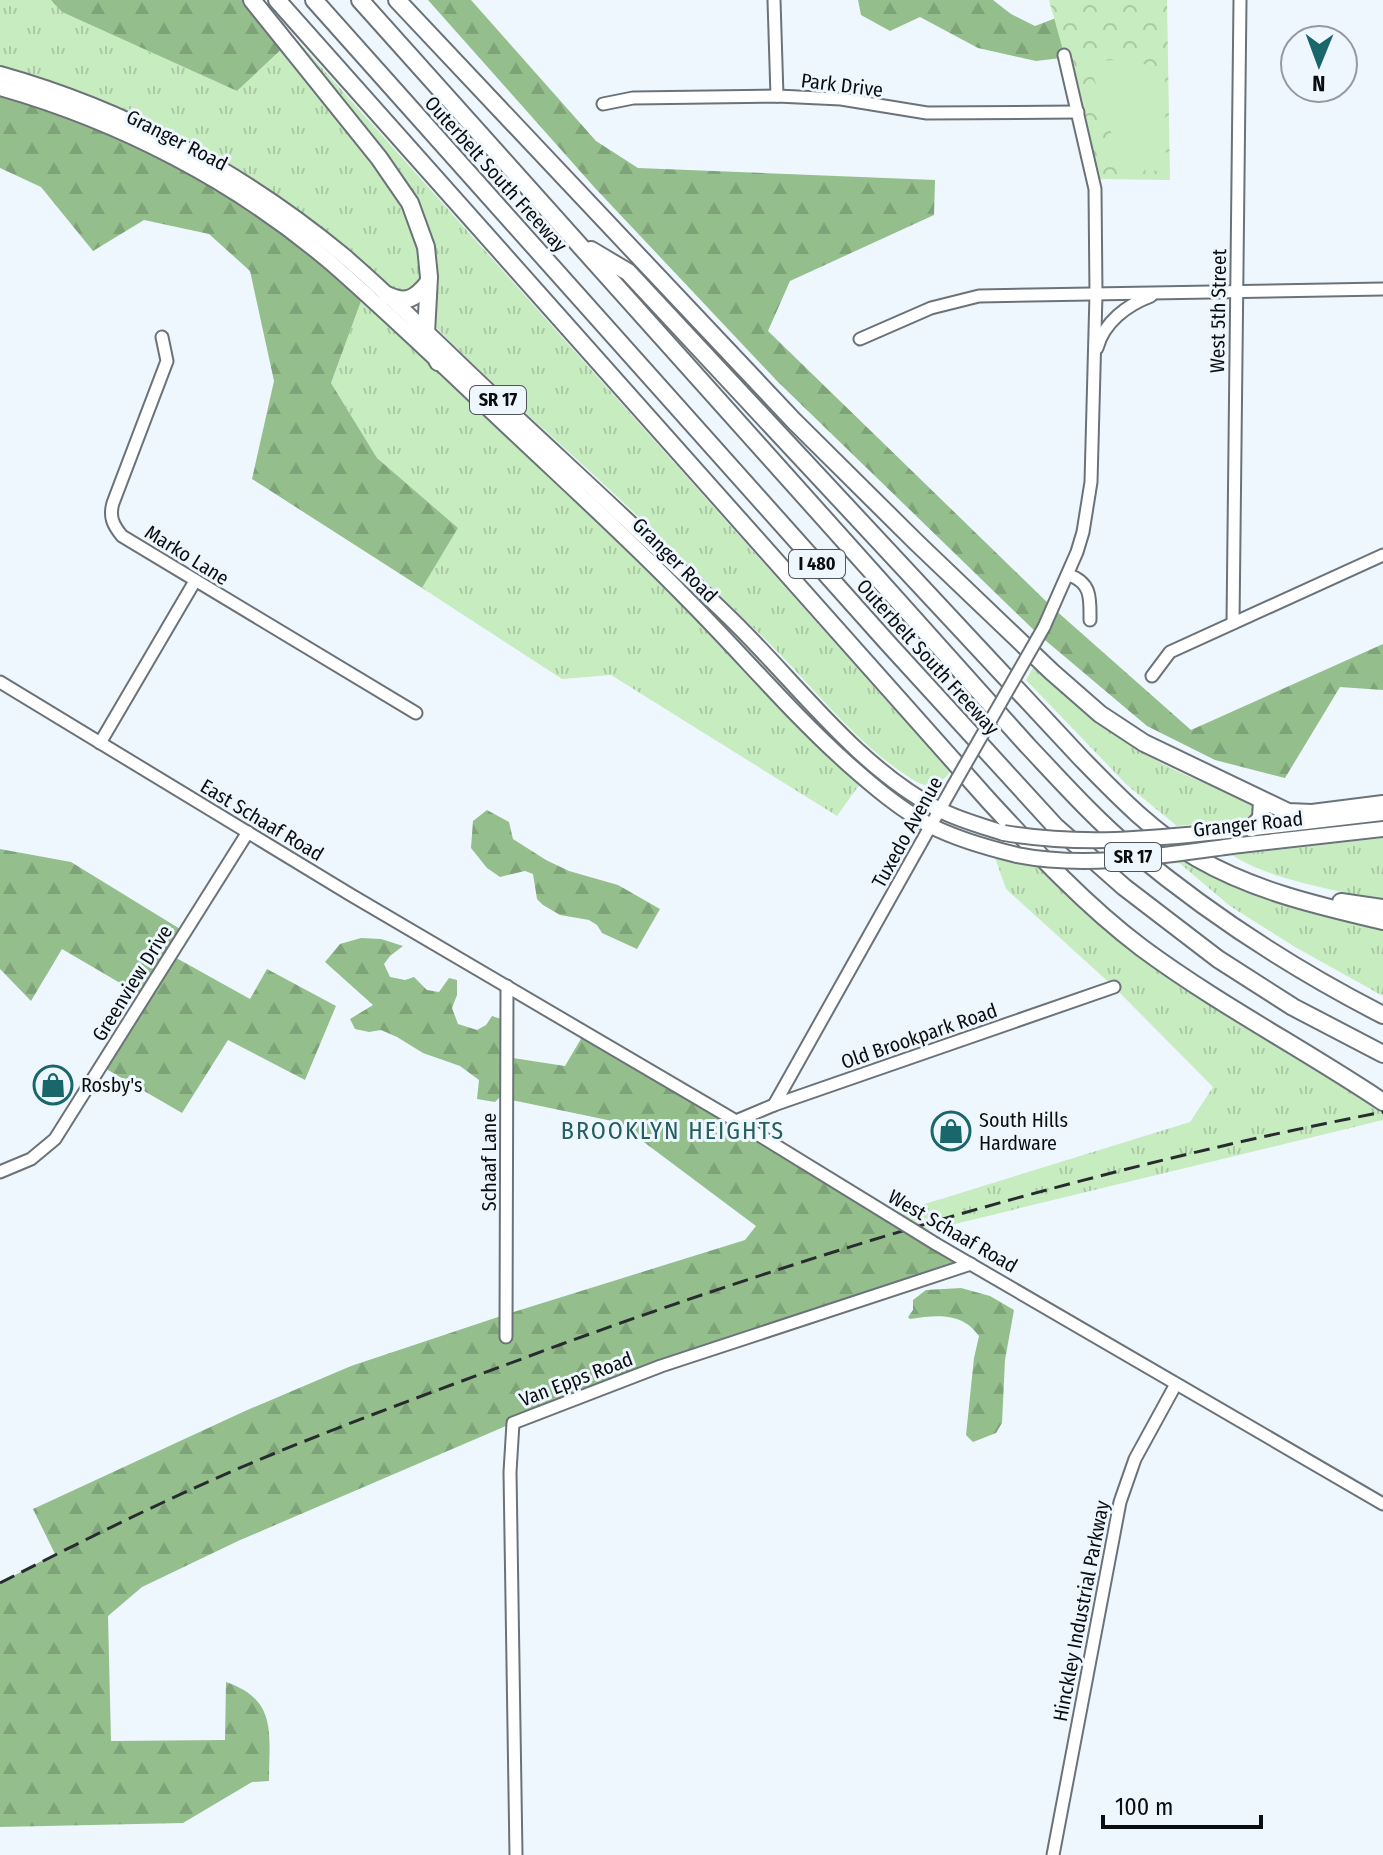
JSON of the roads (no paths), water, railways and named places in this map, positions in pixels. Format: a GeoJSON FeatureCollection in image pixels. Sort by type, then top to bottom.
{"type":"FeatureCollection","features":[{"type":"Feature","properties":{"kind":"highway"},"geometry":{"type":"LineString","coordinates":[[252,0],[396,179],[410,203],[423,237],[428,283],[426,333],[438,362]]}},
{"type":"Feature","properties":{"kind":"highway"},"geometry":{"type":"LineString","coordinates":[[277,0],[989,801],[1072,890],[1115,927],[1180,975],[1383,1102]]}},
{"type":"Feature","properties":{"kind":"highway","name":"Outerbelt South Freeway"},"geometry":{"type":"LineString","coordinates":[[314,0],[1055,826],[1134,896],[1218,959],[1293,1007],[1383,1054]]}},
{"type":"Feature","properties":{"kind":"highway","name":"Outerbelt South Freeway"},"geometry":{"type":"LineString","coordinates":[[360,0],[1027,745],[1101,822],[1235,930],[1312,977],[1383,1015]]}},
{"type":"Feature","properties":{"kind":"highway"},"geometry":{"type":"LineString","coordinates":[[397,0],[814,441],[1052,672],[1100,714],[1133,737],[1288,812],[1302,814],[1383,804]]}},
{"type":"Feature","properties":{"kind":"highway"},"geometry":{"type":"LineString","coordinates":[[576,241],[628,272],[1126,803],[1178,846],[1250,884],[1383,921]]}},
{"type":"Feature","properties":{"kind":"highway"},"geometry":{"type":"LineString","coordinates":[[387,295],[405,301],[414,298],[428,283]]}},
{"type":"Feature","properties":{"kind":"highway"},"geometry":{"type":"LineString","coordinates":[[1250,836],[1261,818],[1262,801]]}},
{"type":"Feature","properties":{"kind":"highway"},"geometry":{"type":"LineString","coordinates":[[1311,903],[1351,902],[1383,908]]}},
{"type":"Feature","properties":{"kind":"main road","name":"Granger Road"},"geometry":{"type":"LineString","coordinates":[[0,74],[41,86],[123,118],[215,165],[313,231],[387,295],[714,603],[868,759],[903,788],[939,810],[1004,833],[1043,839],[1115,842],[1228,831],[1250,836],[1383,829]]}},
{"type":"Feature","properties":{"kind":"main road","name":"Granger Road"},"geometry":{"type":"LineString","coordinates":[[0,88],[102,124],[170,156],[238,195],[330,262],[648,560],[810,728],[879,791],[931,826],[969,842],[1017,855],[1091,861],[1383,813]]}},
{"type":"Feature","properties":{"kind":"street"},"geometry":{"type":"LineString","coordinates":[[774,0],[777,96]]}},
{"type":"Feature","properties":{"kind":"street","name":"West 5th Street"},"geometry":{"type":"LineString","coordinates":[[1233,623],[1240,0]]}},
{"type":"Feature","properties":{"kind":"street","name":"Tuxedo Avenue"},"geometry":{"type":"LineString","coordinates":[[774,1105],[1044,627],[1069,575],[1083,532],[1088,505],[1094,361],[1095,189],[1064,55]]}},
{"type":"Feature","properties":{"kind":"street","name":"Park Drive"},"geometry":{"type":"LineString","coordinates":[[603,104],[633,98],[777,96],[841,99],[927,113],[1078,112]]}},
{"type":"Feature","properties":{"kind":"street"},"geometry":{"type":"LineString","coordinates":[[860,339],[931,308],[979,296],[1383,289]]}},
{"type":"Feature","properties":{"kind":"street"},"geometry":{"type":"LineString","coordinates":[[1094,361],[1098,343],[1119,314],[1132,303],[1165,293]]}},
{"type":"Feature","properties":{"kind":"street","name":"Marko Lane"},"geometry":{"type":"LineString","coordinates":[[162,337],[167,361],[111,512],[115,528],[122,536],[195,581],[416,713]]}},
{"type":"Feature","properties":{"kind":"street"},"geometry":{"type":"LineString","coordinates":[[1152,676],[1170,652],[1383,555]]}},
{"type":"Feature","properties":{"kind":"street"},"geometry":{"type":"LineString","coordinates":[[1069,575],[1084,583],[1089,590],[1090,620]]}},
{"type":"Feature","properties":{"kind":"street"},"geometry":{"type":"LineString","coordinates":[[100,743],[195,581]]}},
{"type":"Feature","properties":{"kind":"street","name":"East Schaaf Road"},"geometry":{"type":"LineString","coordinates":[[0,682],[507,986]]}},
{"type":"Feature","properties":{"kind":"street","name":"Greenview Drive"},"geometry":{"type":"LineString","coordinates":[[0,1172],[31,1159],[55,1139],[248,832]]}},
{"type":"Feature","properties":{"kind":"street","name":"West Schaaf Road"},"geometry":{"type":"LineString","coordinates":[[507,986],[936,1244],[1383,1504]]}},
{"type":"Feature","properties":{"kind":"street","name":"Schaaf Lane"},"geometry":{"type":"LineString","coordinates":[[506,1337],[507,986]]}},
{"type":"Feature","properties":{"kind":"street","name":"Old Brookpark Road"},"geometry":{"type":"LineString","coordinates":[[736,1121],[1114,987]]}},
{"type":"Feature","properties":{"kind":"street","name":"Van Epps Road"},"geometry":{"type":"LineString","coordinates":[[516,1855],[510,1472],[513,1423],[661,1366],[971,1264]]}},
{"type":"Feature","properties":{"kind":"street","name":"Hinckley Industrial Parkway"},"geometry":{"type":"LineString","coordinates":[[1053,1855],[1120,1502],[1135,1459],[1176,1384]]}},
{"type":"Feature","properties":{"kind":"railway"},"geometry":{"type":"LineString","coordinates":[[0,1583],[135,1516],[273,1454],[662,1308],[968,1212],[1174,1157],[1383,1112]]}},
{"type":"Feature","properties":{"kind":"place","name":"Rosby's"},"geometry":{"type":"Point","coordinates":[53,1085]}},
{"type":"Feature","properties":{"kind":"place","name":"South Hills Hardware"},"geometry":{"type":"Point","coordinates":[951,1131]}},
{"type":"Feature","properties":{"kind":"district","name":"BROOKLYN HEIGHTS"},"geometry":{"type":"Point","coordinates":[673,1131]}}]}
